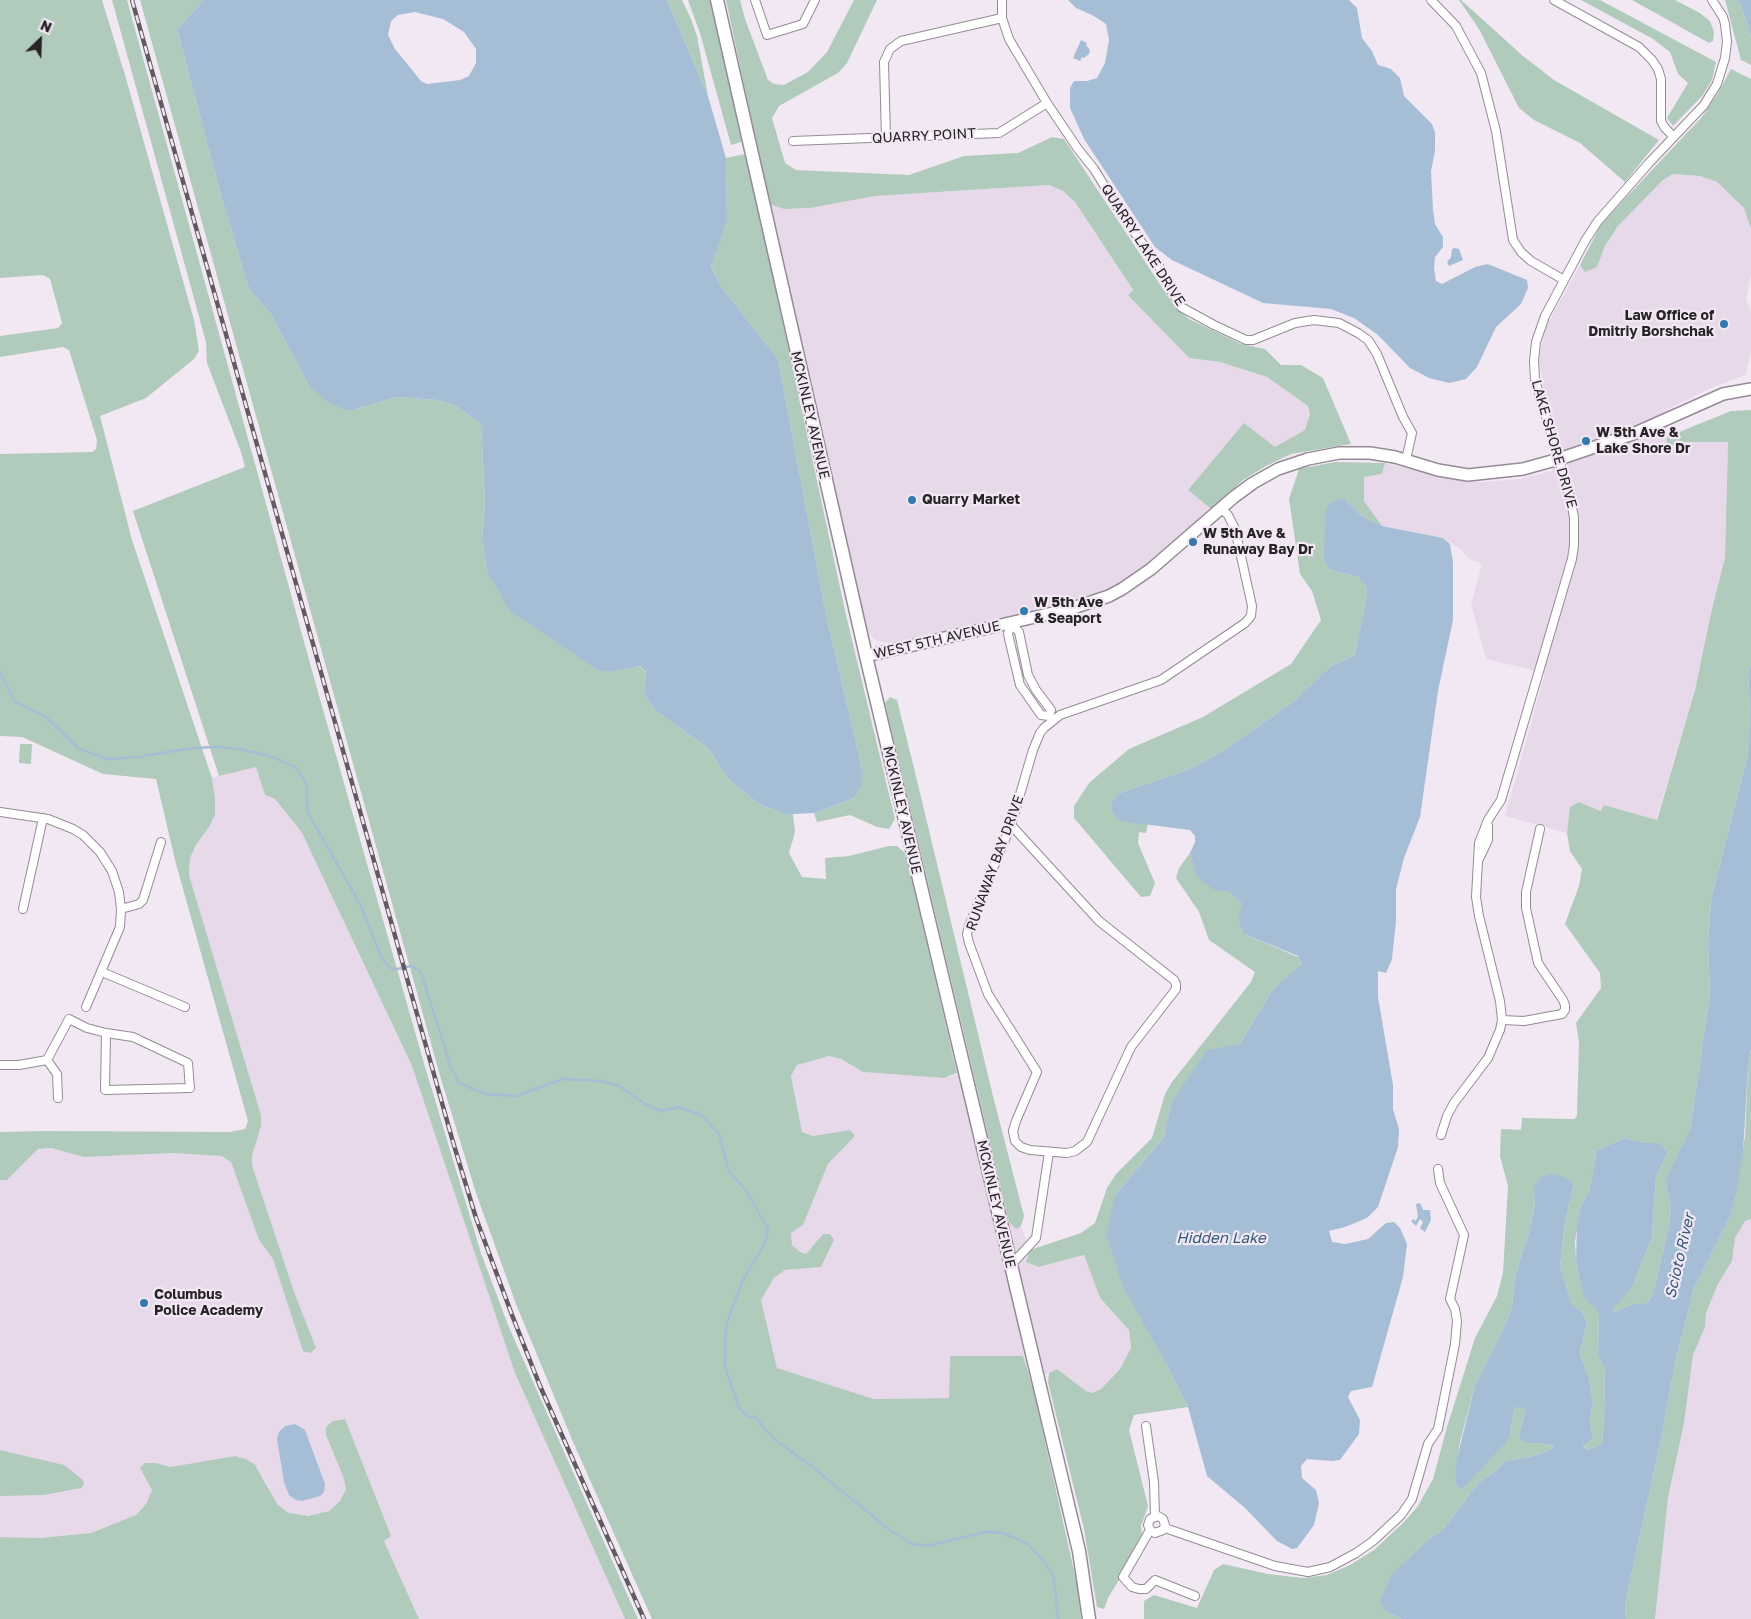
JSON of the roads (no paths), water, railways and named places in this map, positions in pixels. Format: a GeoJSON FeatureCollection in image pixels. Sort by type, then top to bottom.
{"type":"FeatureCollection","features":[{"type":"Feature","properties":{"kind":"main road","name":"MCKINLEY AVENUE"},"geometry":{"type":"LineString","coordinates":[[717,0],[866,656],[1079,1551],[1089,1619]]}},
{"type":"Feature","properties":{"kind":"main road","name":"WEST 5TH AVENUE"},"geometry":{"type":"LineString","coordinates":[[866,656],[1070,609],[1109,596],[1151,570],[1234,497],[1265,475],[1308,459],[1339,453],[1370,453],[1406,460],[1438,470],[1468,475],[1523,469],[1633,434],[1722,394],[1749,389]]}},
{"type":"Feature","properties":{"kind":"street"},"geometry":{"type":"LineString","coordinates":[[755,0],[767,35],[803,24],[815,0]]}},
{"type":"Feature","properties":{"kind":"street","name":"QUARRY LAKE DRIVE"},"geometry":{"type":"LineString","coordinates":[[1002,0],[1002,18],[1008,38],[1047,103],[1160,268],[1181,307],[1246,340],[1253,340],[1295,323],[1314,320],[1339,323],[1368,340],[1377,354],[1412,433],[1406,460]]}},
{"type":"Feature","properties":{"kind":"street"},"geometry":{"type":"LineString","coordinates":[[1431,0],[1456,26],[1481,73],[1496,131],[1513,240],[1521,252],[1531,261],[1564,280]]}},
{"type":"Feature","properties":{"kind":"street"},"geometry":{"type":"LineString","coordinates":[[1554,0],[1639,47],[1652,60],[1658,69],[1661,79],[1661,121],[1674,137]]}},
{"type":"Feature","properties":{"kind":"street","name":"LAKE SHORE DRIVE"},"geometry":{"type":"LineString","coordinates":[[1441,1135],[1447,1116],[1454,1103],[1488,1058],[1500,1030],[1502,1020],[1500,1001],[1476,897],[1479,859],[1488,840],[1488,820],[1501,800],[1572,559],[1575,533],[1574,517],[1559,459],[1537,390],[1534,361],[1536,342],[1541,325],[1564,280],[1598,221],[1712,94],[1726,58],[1727,42],[1726,24],[1712,0]]}},
{"type":"Feature","properties":{"kind":"street"},"geometry":{"type":"LineString","coordinates":[[886,139],[884,62],[890,49],[901,41],[1002,18]]}},
{"type":"Feature","properties":{"kind":"street","name":"QUARRY POINT"},"geometry":{"type":"LineString","coordinates":[[793,141],[886,139],[999,133],[1047,103]]}},
{"type":"Feature","properties":{"kind":"street"},"geometry":{"type":"LineString","coordinates":[[1011,623],[1008,634],[1020,685],[1041,715],[1051,718],[1161,680],[1245,623],[1251,616],[1252,606],[1235,529],[1228,515],[1221,508]]}},
{"type":"Feature","properties":{"kind":"street"},"geometry":{"type":"LineString","coordinates":[[1011,623],[1019,632],[1028,675],[1036,690],[1051,710],[1051,718]]}},
{"type":"Feature","properties":{"kind":"street","name":"RUNAWAY BAY DRIVE"},"geometry":{"type":"LineString","coordinates":[[1049,1152],[1030,1150],[1021,1147],[1015,1141],[1013,1131],[1016,1120],[1037,1072],[993,1002],[977,965],[967,934],[968,926],[1011,825],[1040,733],[1051,718]]}},
{"type":"Feature","properties":{"kind":"street"},"geometry":{"type":"LineString","coordinates":[[0,812],[43,818],[64,824],[78,832],[100,852],[112,871],[119,892],[120,926],[86,1008]]}},
{"type":"Feature","properties":{"kind":"street"},"geometry":{"type":"LineString","coordinates":[[22,909],[43,818]]}},
{"type":"Feature","properties":{"kind":"street"},"geometry":{"type":"LineString","coordinates":[[1011,825],[1099,921],[1174,980],[1176,984],[1174,993],[1130,1047],[1087,1142],[1075,1151],[1068,1153],[1049,1152],[1036,1238],[1011,1265]]}},
{"type":"Feature","properties":{"kind":"street"},"geometry":{"type":"LineString","coordinates":[[1502,1020],[1524,1021],[1562,1014],[1565,1010],[1563,1000],[1538,963],[1526,908],[1526,892],[1540,829]]}},
{"type":"Feature","properties":{"kind":"street"},"geometry":{"type":"LineString","coordinates":[[121,909],[139,904],[143,900],[161,842]]}},
{"type":"Feature","properties":{"kind":"street"},"geometry":{"type":"LineString","coordinates":[[102,972],[185,1007]]}},
{"type":"Feature","properties":{"kind":"street"},"geometry":{"type":"LineString","coordinates":[[46,1060],[69,1019],[87,1028],[133,1037],[188,1063],[190,1088],[105,1090],[106,1033]]}},
{"type":"Feature","properties":{"kind":"street"},"geometry":{"type":"LineString","coordinates":[[0,1065],[19,1065],[46,1060]]}},
{"type":"Feature","properties":{"kind":"street"},"geometry":{"type":"LineString","coordinates":[[46,1060],[57,1074],[58,1098]]}},
{"type":"Feature","properties":{"kind":"street"},"geometry":{"type":"LineString","coordinates":[[1165,1528],[1275,1566],[1308,1572],[1330,1568],[1356,1554],[1401,1515],[1412,1499],[1428,1444],[1438,1429],[1455,1344],[1457,1321],[1455,1309],[1450,1299],[1464,1235],[1440,1183],[1438,1168]]}},
{"type":"Feature","properties":{"kind":"street"},"geometry":{"type":"LineString","coordinates":[[1146,1426],[1153,1473],[1155,1516],[1149,1522],[1150,1530],[1123,1577],[1132,1587],[1139,1589],[1146,1589],[1155,1580],[1195,1596]]}},
{"type":"Feature","properties":{"kind":"street"},"geometry":{"type":"LineString","coordinates":[[1155,1516],[1163,1519],[1165,1528]]}},
{"type":"Feature","properties":{"kind":"street"},"geometry":{"type":"LineString","coordinates":[[1150,1530],[1158,1533],[1165,1528]]}},
{"type":"Feature","properties":{"kind":"water"},"geometry":{"type":"Polygon","coordinates":[[[204,0],[667,0],[708,96],[726,158],[727,221],[711,266],[720,285],[778,359],[826,614],[863,773],[860,789],[852,799],[814,813],[787,815],[759,804],[729,780],[708,748],[656,711],[644,695],[646,672],[640,666],[613,671],[599,671],[510,611],[487,572],[482,541],[485,503],[481,424],[456,406],[437,400],[396,397],[350,411],[330,404],[308,384],[272,316],[249,289],[220,192],[177,29],[204,0]],[[415,12],[398,15],[391,21],[388,35],[395,49],[421,81],[427,84],[460,80],[469,76],[476,63],[476,49],[464,32],[443,19],[415,12]]]}},
{"type":"Feature","properties":{"kind":"water"},"geometry":{"type":"Polygon","coordinates":[[[1068,0],[1349,0],[1357,8],[1362,38],[1372,51],[1378,65],[1391,69],[1400,78],[1404,96],[1432,124],[1435,132],[1435,151],[1431,171],[1433,210],[1435,224],[1443,237],[1443,247],[1435,257],[1436,281],[1442,284],[1475,267],[1488,264],[1527,280],[1528,288],[1521,304],[1496,327],[1477,367],[1466,379],[1449,383],[1429,378],[1410,368],[1378,335],[1354,318],[1331,309],[1263,303],[1172,260],[1155,247],[1084,139],[1070,108],[1070,88],[1074,81],[1087,81],[1097,78],[1105,63],[1109,40],[1106,24],[1076,8],[1068,0]]]}},
{"type":"Feature","properties":{"kind":"water"},"geometry":{"type":"Polygon","coordinates":[[[1738,0],[1751,0],[1751,37],[1741,6],[1738,0]]]}},
{"type":"Feature","properties":{"kind":"water"},"geometry":{"type":"Polygon","coordinates":[[[1081,40],[1087,43],[1086,45],[1090,50],[1089,54],[1084,58],[1082,57],[1080,61],[1073,58],[1081,40]]]}},
{"type":"Feature","properties":{"kind":"water"},"geometry":{"type":"Polygon","coordinates":[[[1452,249],[1459,249],[1463,260],[1449,266],[1447,262],[1451,257],[1452,249]]]}},
{"type":"Feature","properties":{"kind":"water","name":"Hidden Lake"},"geometry":{"type":"Polygon","coordinates":[[[1339,499],[1346,500],[1362,516],[1382,526],[1443,538],[1450,544],[1453,562],[1453,620],[1438,691],[1420,817],[1404,858],[1396,889],[1396,921],[1392,959],[1386,973],[1378,971],[1378,997],[1393,1085],[1393,1109],[1399,1129],[1398,1147],[1378,1207],[1367,1218],[1329,1231],[1332,1242],[1345,1244],[1368,1239],[1386,1223],[1394,1222],[1400,1228],[1407,1244],[1403,1277],[1372,1387],[1351,1391],[1348,1397],[1360,1420],[1359,1434],[1340,1460],[1307,1459],[1301,1466],[1302,1478],[1316,1490],[1319,1503],[1314,1525],[1297,1548],[1292,1549],[1277,1541],[1245,1508],[1207,1476],[1188,1407],[1166,1363],[1123,1287],[1106,1234],[1116,1194],[1164,1137],[1171,1103],[1207,1050],[1240,1044],[1273,989],[1301,965],[1298,956],[1244,934],[1238,918],[1242,904],[1228,891],[1216,891],[1204,883],[1195,873],[1190,853],[1195,842],[1195,836],[1190,830],[1119,821],[1112,812],[1112,802],[1120,793],[1187,770],[1220,753],[1293,702],[1331,666],[1355,654],[1367,595],[1366,586],[1358,577],[1331,570],[1324,561],[1325,513],[1330,503],[1339,499]]]}},
{"type":"Feature","properties":{"kind":"water","name":"Scioto River"},"geometry":{"type":"Polygon","coordinates":[[[1751,665],[1751,1049],[1748,1066],[1743,1153],[1731,1215],[1694,1289],[1675,1363],[1663,1430],[1625,1604],[1626,1619],[1402,1619],[1385,1611],[1380,1601],[1392,1574],[1432,1537],[1442,1531],[1478,1483],[1506,1461],[1533,1456],[1550,1450],[1554,1446],[1539,1443],[1530,1444],[1522,1441],[1519,1435],[1525,1412],[1523,1407],[1517,1407],[1514,1410],[1510,1434],[1506,1442],[1462,1490],[1457,1486],[1455,1480],[1456,1463],[1475,1385],[1512,1307],[1515,1276],[1529,1232],[1535,1205],[1533,1188],[1541,1177],[1551,1174],[1564,1177],[1574,1184],[1565,1222],[1560,1266],[1572,1305],[1582,1312],[1587,1323],[1580,1353],[1589,1378],[1593,1401],[1590,1421],[1593,1438],[1583,1446],[1588,1450],[1602,1444],[1605,1368],[1598,1354],[1599,1313],[1584,1297],[1579,1278],[1576,1260],[1577,1226],[1581,1206],[1589,1191],[1597,1150],[1625,1138],[1643,1143],[1659,1143],[1668,1152],[1656,1177],[1652,1237],[1633,1285],[1620,1302],[1613,1307],[1614,1312],[1632,1304],[1648,1302],[1653,1294],[1669,1226],[1671,1207],[1666,1185],[1668,1175],[1690,1130],[1710,993],[1708,944],[1711,899],[1747,758],[1750,715],[1748,674],[1751,665]]]}},
{"type":"Feature","properties":{"kind":"water"},"geometry":{"type":"Polygon","coordinates":[[[1420,1203],[1423,1210],[1430,1210],[1431,1220],[1425,1232],[1420,1228],[1423,1222],[1420,1219],[1416,1226],[1411,1221],[1413,1219],[1415,1221],[1418,1217],[1416,1204],[1420,1203]]]}},
{"type":"Feature","properties":{"kind":"water"},"geometry":{"type":"Polygon","coordinates":[[[295,1424],[305,1430],[325,1484],[324,1492],[320,1496],[302,1501],[296,1500],[289,1495],[284,1482],[277,1439],[279,1432],[285,1426],[295,1424]]]}},
{"type":"Feature","properties":{"kind":"waterway"},"geometry":{"type":"LineString","coordinates":[[0,672],[15,702],[46,717],[78,748],[107,759],[138,757],[192,748],[217,747],[239,749],[270,756],[295,767],[306,782],[308,813],[360,904],[382,959],[393,970],[411,966],[421,972],[451,1068],[459,1083],[485,1094],[516,1096],[563,1079],[601,1081],[619,1086],[645,1104],[661,1111],[679,1107],[701,1115],[719,1134],[729,1172],[746,1190],[768,1229],[765,1243],[743,1280],[726,1325],[725,1367],[739,1407],[747,1416],[756,1418],[774,1439],[810,1465],[891,1531],[912,1544],[927,1546],[986,1532],[1003,1533],[1028,1544],[1045,1562],[1054,1578],[1058,1619]]}},
{"type":"Feature","properties":{"kind":"railway"},"geometry":{"type":"LineString","coordinates":[[132,0],[476,1218],[540,1386],[644,1619]]}},
{"type":"Feature","properties":{"kind":"place","name":"Law Office of Dmitriy Borshchak"},"geometry":{"type":"Point","coordinates":[1724,324]}},
{"type":"Feature","properties":{"kind":"place","name":"W 5th Ave & Lake Shore Dr"},"geometry":{"type":"Point","coordinates":[1586,441]}},
{"type":"Feature","properties":{"kind":"place","name":"Quarry Market"},"geometry":{"type":"Point","coordinates":[912,500]}},
{"type":"Feature","properties":{"kind":"place","name":"W 5th Ave & Runaway Bay Dr"},"geometry":{"type":"Point","coordinates":[1193,542]}},
{"type":"Feature","properties":{"kind":"place","name":"W 5th Ave & Seaport"},"geometry":{"type":"Point","coordinates":[1024,611]}},
{"type":"Feature","properties":{"kind":"place","name":"Columbus Police Academy"},"geometry":{"type":"Point","coordinates":[144,1303]}}]}
